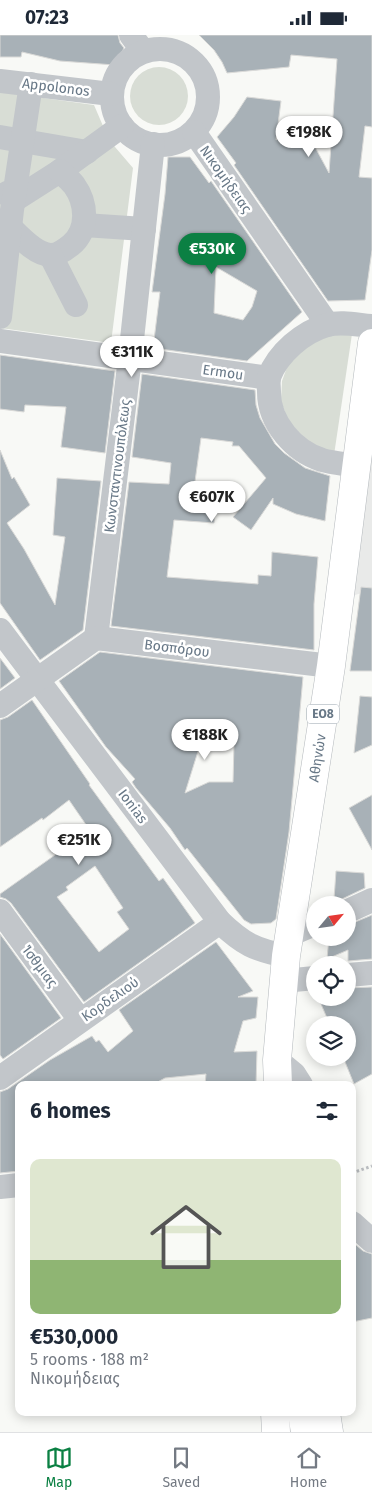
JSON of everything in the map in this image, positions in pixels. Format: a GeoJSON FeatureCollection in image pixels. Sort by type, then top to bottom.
{"type":"FeatureCollection","features":[{"type":"Feature","properties":{"kind":"main road","name":"Αθηνών"},"geometry":{"type":"LineString","coordinates":[[278,1072],[286,957],[331,666],[372,343]]}},
{"type":"Feature","properties":{"kind":"main road"},"geometry":{"type":"LineString","coordinates":[[275,1416],[276,1432]]}},
{"type":"Feature","properties":{"kind":"main road"},"geometry":{"type":"LineString","coordinates":[[302,1416],[305,1432]]}},
{"type":"Feature","properties":{"kind":"main road"},"geometry":{"type":"LineString","coordinates":[[326,1416],[329,1432]]}},
{"type":"Feature","properties":{"kind":"street","name":"Νικομήδειας"},"geometry":{"type":"LineString","coordinates":[[169,42],[194,63],[203,76],[208,90],[208,106],[203,120],[194,132],[183,140],[170,145],[142,142],[129,135],[113,109],[111,94],[114,80],[121,68],[131,58],[137,43],[155,49],[169,42]]}},
{"type":"Feature","properties":{"kind":"street","name":"Appolonos"},"geometry":{"type":"LineString","coordinates":[[0,81],[111,94]]}},
{"type":"Feature","properties":{"kind":"street"},"geometry":{"type":"LineString","coordinates":[[0,317],[11,139],[31,84]]}},
{"type":"Feature","properties":{"kind":"street"},"geometry":{"type":"LineString","coordinates":[[7,206],[60,171],[122,126]]}},
{"type":"Feature","properties":{"kind":"street","name":"Νικομήδειας"},"geometry":{"type":"LineString","coordinates":[[194,132],[328,325]]}},
{"type":"Feature","properties":{"kind":"street"},"geometry":{"type":"LineString","coordinates":[[11,139],[87,151]]}},
{"type":"Feature","properties":{"kind":"street","name":"Κωνσταντινουπόλεως"},"geometry":{"type":"LineString","coordinates":[[96,638],[130,359],[153,144]]}},
{"type":"Feature","properties":{"kind":"street"},"geometry":{"type":"LineString","coordinates":[[7,206],[23,240],[39,251],[51,255],[66,250],[76,241],[84,225],[81,198],[74,186],[60,171]]}},
{"type":"Feature","properties":{"kind":"street"},"geometry":{"type":"LineString","coordinates":[[84,225],[144,229]]}},
{"type":"Feature","properties":{"kind":"street"},"geometry":{"type":"LineString","coordinates":[[51,255],[76,305]]}},
{"type":"Feature","properties":{"kind":"street"},"geometry":{"type":"LineString","coordinates":[[356,466],[322,459],[307,453],[289,439],[275,420],[269,398],[269,378],[281,357],[291,346],[307,334],[328,325],[372,326]]}},
{"type":"Feature","properties":{"kind":"street","name":"Ermou"},"geometry":{"type":"LineString","coordinates":[[0,341],[269,378]]}},
{"type":"Feature","properties":{"kind":"street","name":"Ionias"},"geometry":{"type":"LineString","coordinates":[[0,630],[220,922],[235,936],[250,946],[286,957],[306,971]]}},
{"type":"Feature","properties":{"kind":"street"},"geometry":{"type":"LineString","coordinates":[[0,706],[96,638]]}},
{"type":"Feature","properties":{"kind":"street","name":"Βοσπόρου"},"geometry":{"type":"LineString","coordinates":[[96,638],[331,666]]}},
{"type":"Feature","properties":{"kind":"street"},"geometry":{"type":"LineString","coordinates":[[356,907],[372,900]]}},
{"type":"Feature","properties":{"kind":"street","name":"Ίσθμιας"},"geometry":{"type":"LineString","coordinates":[[0,911],[80,1020]]}},
{"type":"Feature","properties":{"kind":"street","name":"Κορδελιού"},"geometry":{"type":"LineString","coordinates":[[0,1078],[220,922]]}},
{"type":"Feature","properties":{"kind":"street"},"geometry":{"type":"LineString","coordinates":[[286,957],[306,934]]}},
{"type":"Feature","properties":{"kind":"street"},"geometry":{"type":"LineString","coordinates":[[356,974],[372,973]]}},
{"type":"Feature","properties":{"kind":"street"},"geometry":{"type":"LineString","coordinates":[[278,1072],[294,1074],[298,1081]]}},
{"type":"Feature","properties":{"kind":"street"},"geometry":{"type":"LineString","coordinates":[[0,1187],[15,1185]]}},
{"type":"Feature","properties":{"kind":"street"},"geometry":{"type":"LineString","coordinates":[[356,1227],[372,1241]]}},
{"type":"Feature","properties":{"kind":"path"},"geometry":{"type":"LineString","coordinates":[[356,1172],[372,1166]]}},
{"type":"Feature","properties":{"kind":"shaded area"},"geometry":{"type":"Polygon","coordinates":[[[153,67],[165,67],[180,75],[188,90],[188,102],[180,117],[165,125],[153,125],[138,117],[130,102],[130,90],[138,75],[153,67]]]}},
{"type":"Feature","properties":{"kind":"shaded area"},"geometry":{"type":"Polygon","coordinates":[[[0,92],[94,105],[109,140],[133,168],[111,343],[0,328],[0,92]]]}},
{"type":"Feature","properties":{"kind":"shaded area"},"geometry":{"type":"Polygon","coordinates":[[[352,334],[334,455],[315,449],[288,421],[281,401],[282,381],[289,362],[320,336],[352,334]]]}},
{"type":"Feature","properties":{"kind":"shaded area"},"geometry":{"type":"Polygon","coordinates":[[[372,389],[372,590],[348,597],[372,389]]]}},
{"type":"Feature","properties":{"kind":"building"},"geometry":{"type":"Polygon","coordinates":[[[0,35],[118,35],[120,43],[124,48],[115,65],[60,61],[22,52],[21,57],[0,57],[0,35]]]}},
{"type":"Feature","properties":{"kind":"building"},"geometry":{"type":"Polygon","coordinates":[[[199,35],[372,35],[372,127],[365,126],[359,177],[372,178],[372,250],[365,300],[328,301],[234,165],[236,163],[217,137],[234,117],[247,97],[281,101],[276,140],[302,123],[329,173],[337,59],[291,55],[289,67],[227,73],[214,50],[199,35]]]}},
{"type":"Feature","properties":{"kind":"building"},"geometry":{"type":"Polygon","coordinates":[[[168,157],[190,157],[209,183],[211,181],[302,312],[247,361],[153,348],[160,292],[152,292],[168,157]],[[216,267],[214,313],[243,320],[252,307],[257,291],[216,267]]]}},
{"type":"Feature","properties":{"kind":"building"},"geometry":{"type":"Polygon","coordinates":[[[0,355],[115,371],[105,453],[61,447],[66,407],[25,405],[24,412],[0,409],[0,355]]]}},
{"type":"Feature","properties":{"kind":"building"},"geometry":{"type":"Polygon","coordinates":[[[142,374],[255,390],[256,405],[260,418],[275,444],[305,468],[330,476],[325,521],[296,514],[273,504],[273,498],[251,530],[233,517],[266,478],[239,446],[232,446],[233,442],[201,438],[193,496],[205,497],[208,502],[216,505],[214,523],[174,520],[167,577],[258,584],[258,575],[271,576],[272,552],[318,557],[314,604],[314,650],[111,626],[129,482],[169,484],[171,463],[132,457],[142,374]]]}},
{"type":"Feature","properties":{"kind":"building"},"geometry":{"type":"Polygon","coordinates":[[[0,450],[12,479],[14,477],[30,505],[7,523],[24,549],[55,605],[65,537],[53,535],[57,478],[101,481],[83,630],[40,660],[0,603],[0,450]]]}},
{"type":"Feature","properties":{"kind":"building"},"geometry":{"type":"Polygon","coordinates":[[[361,587],[372,588],[372,671],[350,671],[361,587]]]}},
{"type":"Feature","properties":{"kind":"building"},"geometry":{"type":"Polygon","coordinates":[[[100,652],[303,677],[289,832],[276,919],[271,923],[251,924],[244,920],[136,788],[132,782],[135,779],[106,747],[59,681],[100,652]],[[234,744],[200,745],[185,793],[209,782],[233,782],[234,744]]]}},
{"type":"Feature","properties":{"kind":"building"},"geometry":{"type":"Polygon","coordinates":[[[0,658],[15,678],[0,689],[0,658]]]}},
{"type":"Feature","properties":{"kind":"building"},"geometry":{"type":"Polygon","coordinates":[[[360,696],[372,697],[372,745],[354,753],[360,696]]]}},
{"type":"Feature","properties":{"kind":"building"},"geometry":{"type":"Polygon","coordinates":[[[32,700],[89,785],[159,881],[163,878],[195,923],[84,1002],[11,903],[0,897],[0,894],[89,829],[69,800],[43,820],[42,818],[0,847],[0,720],[8,717],[32,700]],[[95,866],[66,887],[68,890],[57,897],[99,952],[129,929],[117,912],[123,908],[95,866]]]}},
{"type":"Feature","properties":{"kind":"building"},"geometry":{"type":"Polygon","coordinates":[[[372,795],[372,850],[349,808],[372,795]]]}},
{"type":"Feature","properties":{"kind":"building"},"geometry":{"type":"Polygon","coordinates":[[[336,871],[364,873],[365,888],[348,896],[334,896],[336,871]]]}},
{"type":"Feature","properties":{"kind":"building"},"geometry":{"type":"Polygon","coordinates":[[[372,915],[372,959],[356,960],[356,956],[348,956],[348,950],[334,956],[327,956],[328,946],[356,946],[356,922],[372,915]]]}},
{"type":"Feature","properties":{"kind":"building"},"geometry":{"type":"Polygon","coordinates":[[[0,934],[61,1018],[3,1059],[0,1055],[0,934]]]}},
{"type":"Feature","properties":{"kind":"building"},"geometry":{"type":"Polygon","coordinates":[[[216,942],[253,991],[238,997],[258,997],[256,1018],[243,1021],[234,1052],[257,1051],[256,1081],[205,1081],[206,1074],[165,1078],[159,1081],[20,1081],[50,1060],[92,1036],[96,1042],[99,1040],[108,1052],[133,1031],[119,1010],[216,942]]]}},
{"type":"Feature","properties":{"kind":"building"},"geometry":{"type":"Polygon","coordinates":[[[372,987],[372,1074],[356,1083],[356,1081],[353,1081],[347,1066],[356,1066],[356,1016],[326,1016],[322,1006],[356,1006],[356,988],[372,987]]]}},
{"type":"Feature","properties":{"kind":"building"},"geometry":{"type":"Polygon","coordinates":[[[15,1084],[15,1171],[0,1173],[0,1092],[15,1084]]]}},
{"type":"Feature","properties":{"kind":"building"},"geometry":{"type":"Polygon","coordinates":[[[356,1245],[363,1251],[372,1254],[372,1318],[356,1321],[356,1245]]]}}]}
